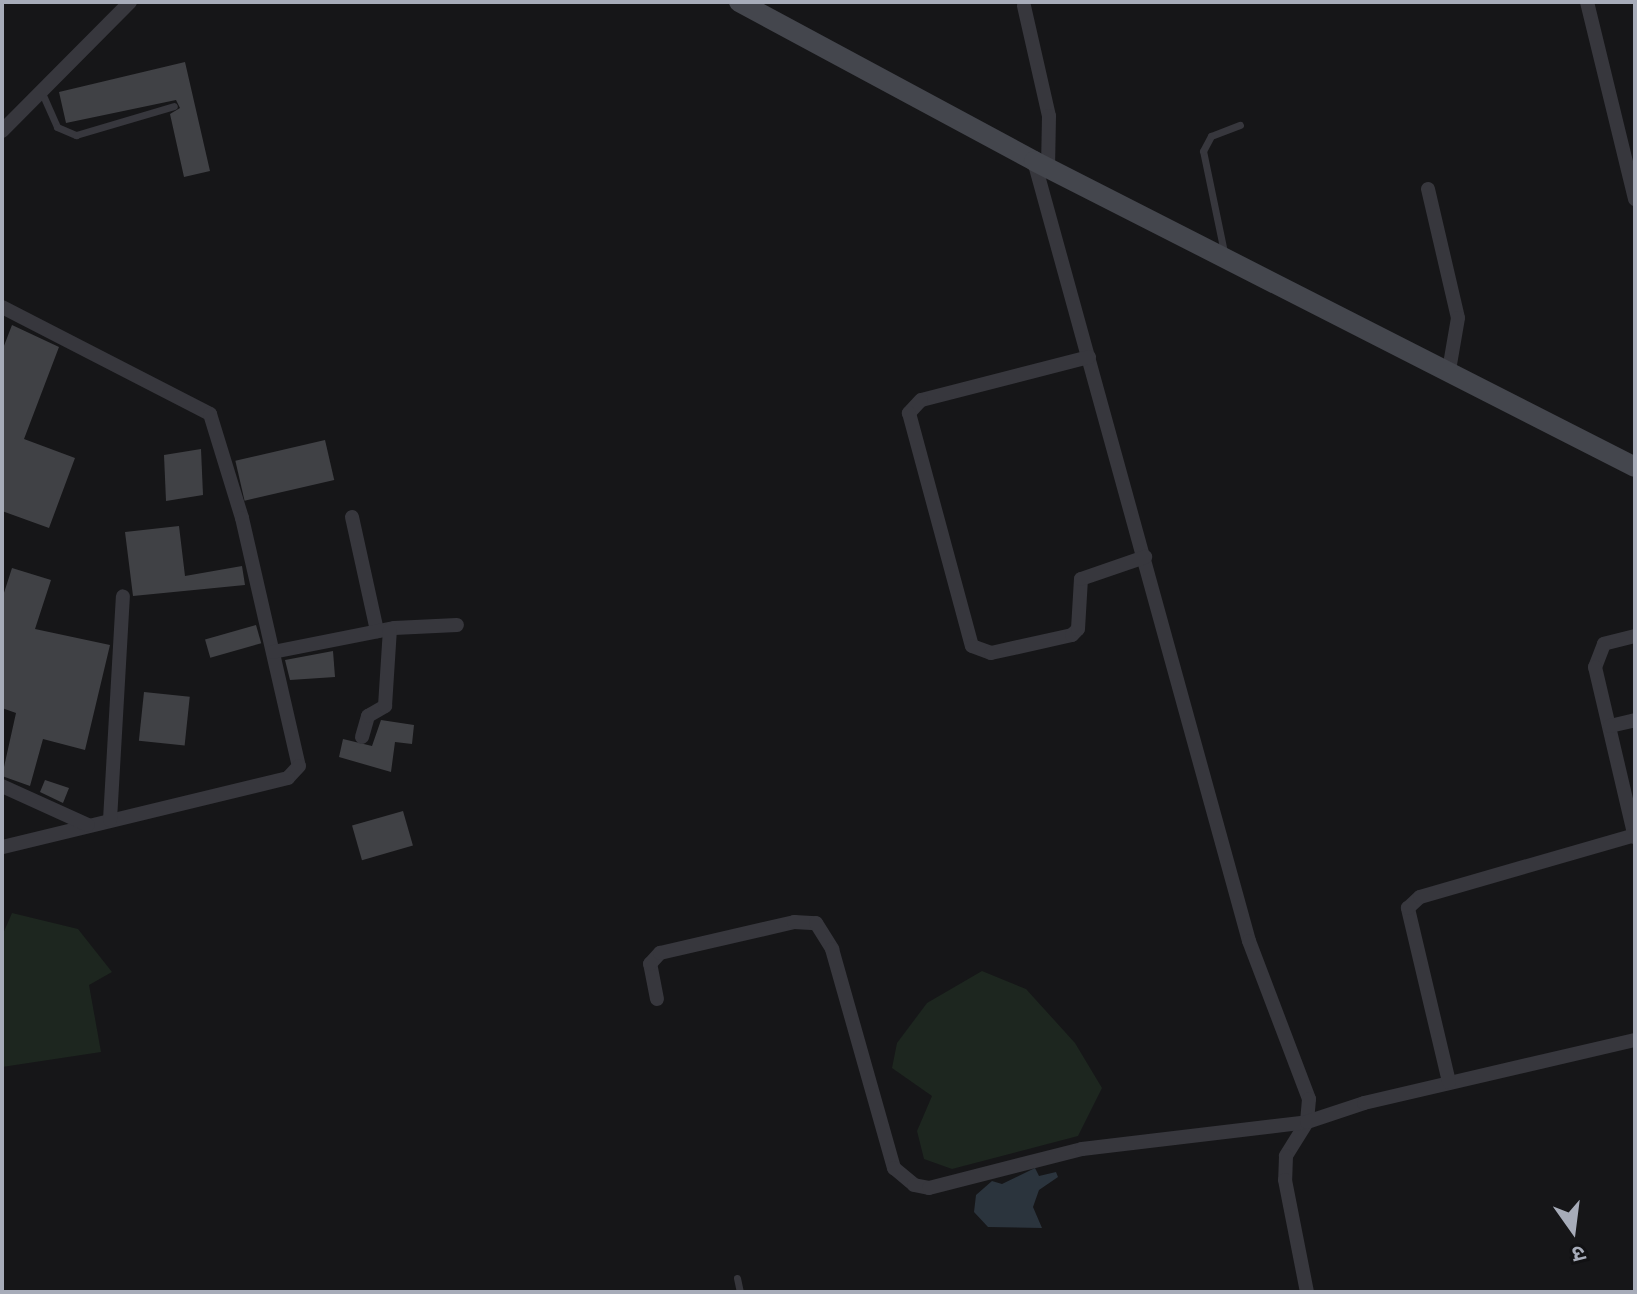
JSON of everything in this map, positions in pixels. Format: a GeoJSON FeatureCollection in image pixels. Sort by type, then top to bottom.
{"type":"FeatureCollection","features":[{"type":"Feature","properties":{"kind":"street"},"geometry":{"type":"LineString","coordinates":[[2,131],[130,2]]}},
{"type":"Feature","properties":{"kind":"street"},"geometry":{"type":"LineString","coordinates":[[739,2],[1041,164],[1635,467]]}},
{"type":"Feature","properties":{"kind":"street"},"geometry":{"type":"LineString","coordinates":[[1587,2],[1635,199]]}},
{"type":"Feature","properties":{"kind":"street"},"geometry":{"type":"LineString","coordinates":[[1024,6],[1049,116],[1041,164],[1089,357],[1249,941],[1309,1099],[1307,1122],[1286,1156],[1285,1180],[1307,1292]]}},
{"type":"Feature","properties":{"kind":"street"},"geometry":{"type":"LineString","coordinates":[[1428,189],[1458,318],[1449,370]]}},
{"type":"Feature","properties":{"kind":"street"},"geometry":{"type":"LineString","coordinates":[[2,307],[210,414],[299,758],[296,773],[2,847]]}},
{"type":"Feature","properties":{"kind":"street"},"geometry":{"type":"LineString","coordinates":[[1089,357],[921,400],[909,413],[972,646],[991,653],[1072,635],[1078,629],[1081,579],[1145,557]]}},
{"type":"Feature","properties":{"kind":"street"},"geometry":{"type":"LineString","coordinates":[[352,517],[384,630],[385,706],[368,716],[362,737]]}},
{"type":"Feature","properties":{"kind":"street"},"geometry":{"type":"LineString","coordinates":[[110,820],[123,596]]}},
{"type":"Feature","properties":{"kind":"street"},"geometry":{"type":"LineString","coordinates":[[273,652],[384,630],[457,625]]}},
{"type":"Feature","properties":{"kind":"street"},"geometry":{"type":"LineString","coordinates":[[1449,1082],[1408,908],[1420,897],[1635,836],[1596,657],[1604,644],[1635,636]]}},
{"type":"Feature","properties":{"kind":"street"},"geometry":{"type":"LineString","coordinates":[[1610,726],[1635,720]]}},
{"type":"Feature","properties":{"kind":"street"},"geometry":{"type":"LineString","coordinates":[[2,786],[88,825]]}},
{"type":"Feature","properties":{"kind":"street"},"geometry":{"type":"LineString","coordinates":[[657,999],[650,964],[660,953],[794,922],[816,923],[832,949],[878,1126],[894,1168],[914,1185],[943,1188],[1082,1149],[1307,1122],[1449,1082],[1635,1040]]}},
{"type":"Feature","properties":{"kind":"lane"},"geometry":{"type":"LineString","coordinates":[[41,91],[57,127],[76,135],[174,106]]}},
{"type":"Feature","properties":{"kind":"lane"},"geometry":{"type":"LineString","coordinates":[[1225,258],[1203,151],[1211,136],[1240,125]]}},
{"type":"Feature","properties":{"kind":"lane"},"geometry":{"type":"LineString","coordinates":[[737,1278],[740,1292]]}},
{"type":"Feature","properties":{"kind":"shaded area"},"geometry":{"type":"Polygon","coordinates":[[[12,913],[78,929],[112,972],[89,985],[101,1052],[2,1067],[2,936],[12,913]]]}},
{"type":"Feature","properties":{"kind":"shaded area"},"geometry":{"type":"Polygon","coordinates":[[[982,971],[1026,989],[1075,1043],[1102,1088],[1078,1136],[952,1169],[924,1159],[917,1131],[932,1096],[892,1068],[897,1043],[927,1003],[982,971]]]}},
{"type":"Feature","properties":{"kind":"shaded area"},"geometry":{"type":"Polygon","coordinates":[[[1035,1168],[1039,1176],[1056,1172],[1058,1177],[1039,1190],[1033,1207],[1042,1228],[988,1227],[974,1212],[976,1195],[992,1181],[1002,1184],[1035,1168]]]}},
{"type":"Feature","properties":{"kind":"building"},"geometry":{"type":"Polygon","coordinates":[[[185,62],[210,171],[184,177],[170,114],[180,108],[176,100],[66,123],[59,92],[185,62]]]}},
{"type":"Feature","properties":{"kind":"building"},"geometry":{"type":"Polygon","coordinates":[[[12,325],[59,347],[24,439],[75,458],[49,528],[2,511],[2,351],[12,325]]]}},
{"type":"Feature","properties":{"kind":"building"},"geometry":{"type":"Polygon","coordinates":[[[325,440],[334,480],[245,501],[235,461],[325,440]]]}},
{"type":"Feature","properties":{"kind":"building"},"geometry":{"type":"Polygon","coordinates":[[[201,449],[203,495],[166,501],[164,455],[201,449]]]}},
{"type":"Feature","properties":{"kind":"building"},"geometry":{"type":"Polygon","coordinates":[[[179,526],[185,576],[242,566],[245,585],[133,596],[125,532],[179,526]]]}},
{"type":"Feature","properties":{"kind":"building"},"geometry":{"type":"Polygon","coordinates":[[[12,568],[51,580],[35,629],[110,645],[85,750],[43,739],[30,786],[2,776],[16,713],[2,708],[2,599],[12,568]]]}},
{"type":"Feature","properties":{"kind":"building"},"geometry":{"type":"Polygon","coordinates":[[[256,625],[261,643],[210,658],[205,640],[256,625]]]}},
{"type":"Feature","properties":{"kind":"building"},"geometry":{"type":"Polygon","coordinates":[[[333,651],[335,677],[290,680],[285,660],[333,651]]]}},
{"type":"Feature","properties":{"kind":"building"},"geometry":{"type":"Polygon","coordinates":[[[144,692],[190,697],[185,746],[139,741],[144,692]]]}},
{"type":"Feature","properties":{"kind":"building"},"geometry":{"type":"Polygon","coordinates":[[[381,720],[414,725],[412,744],[395,742],[391,772],[339,757],[343,739],[372,746],[381,720]]]}},
{"type":"Feature","properties":{"kind":"building"},"geometry":{"type":"Polygon","coordinates":[[[45,780],[69,788],[63,803],[40,792],[45,780]]]}},
{"type":"Feature","properties":{"kind":"building"},"geometry":{"type":"Polygon","coordinates":[[[403,811],[413,846],[362,860],[352,826],[403,811]]]}}]}
